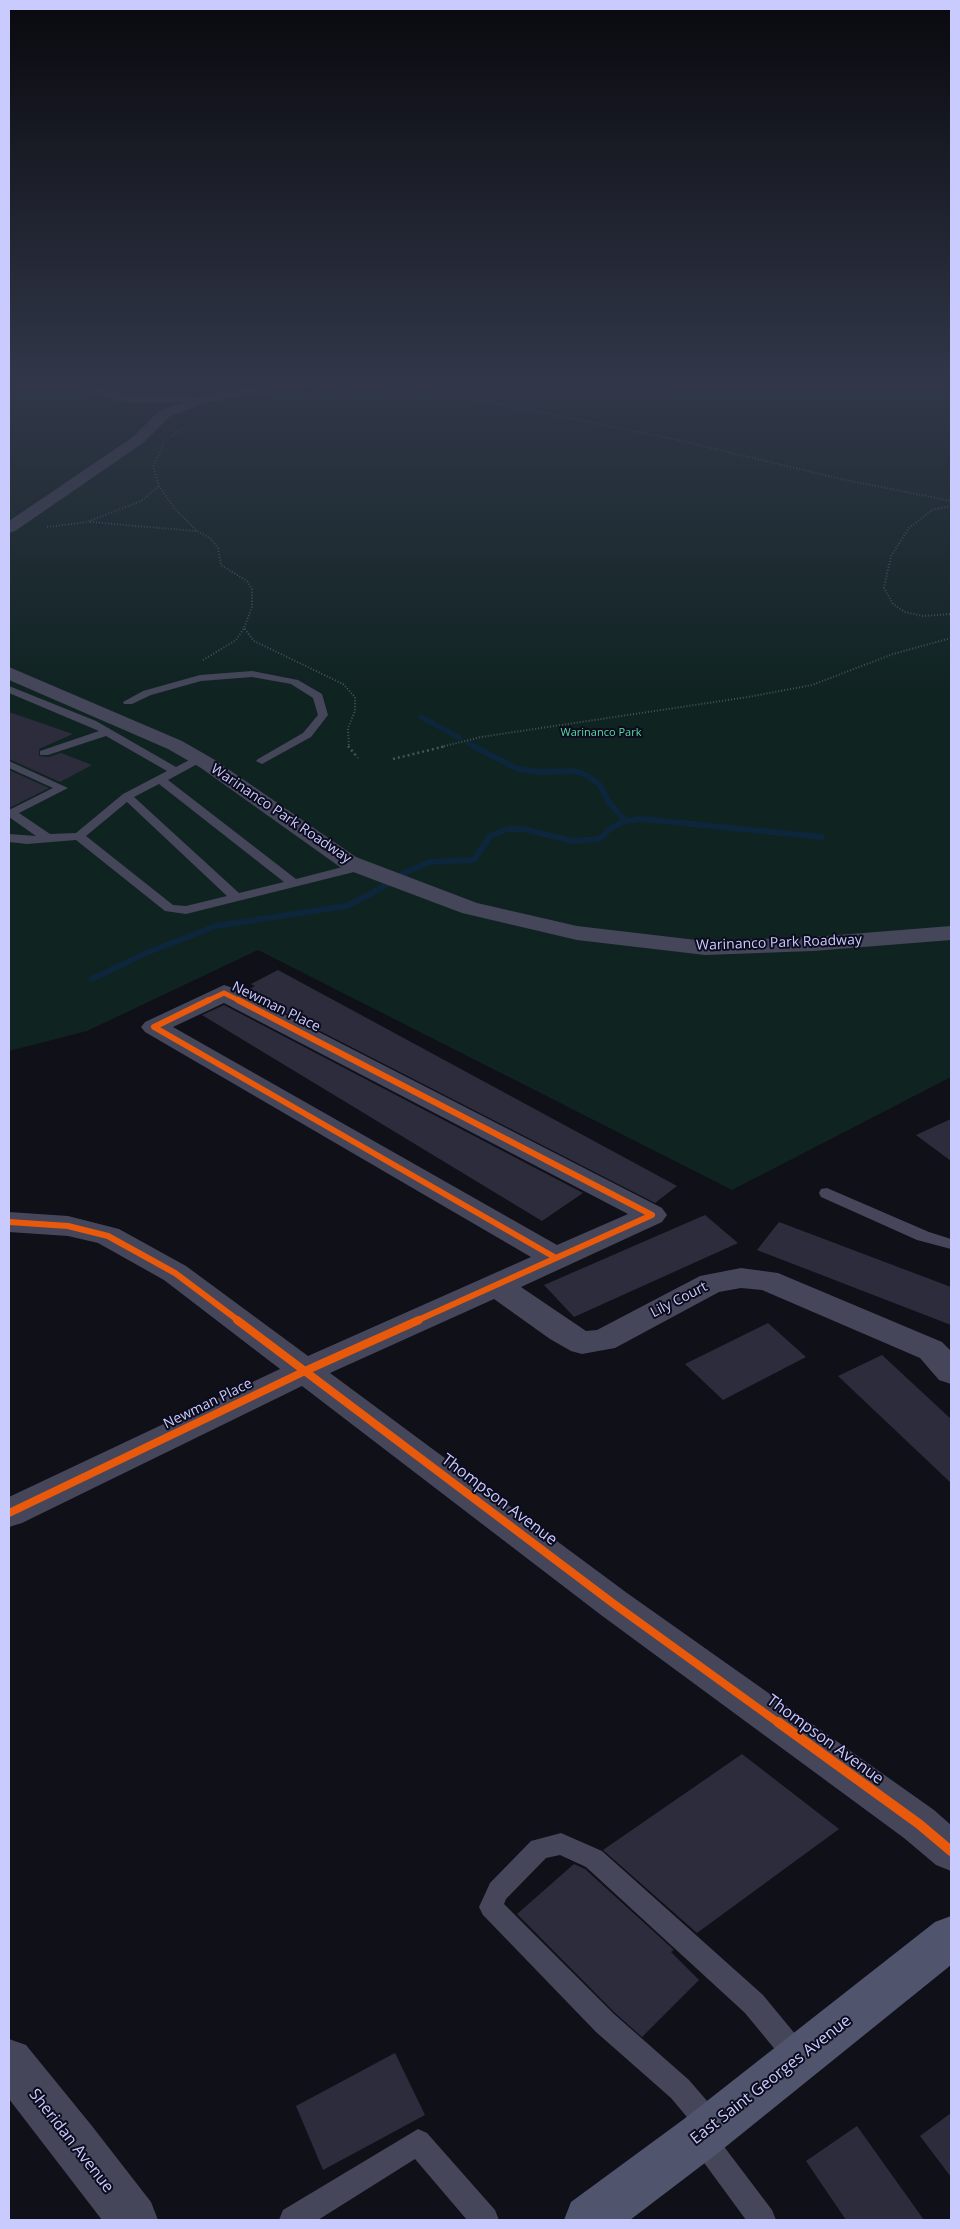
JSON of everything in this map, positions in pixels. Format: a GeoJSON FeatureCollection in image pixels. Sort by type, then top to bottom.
{"type":"FeatureCollection","features":[{"type":"Feature","properties":{"kind":"main road","name":"East Saint Georges Avenue"},"geometry":{"type":"LineString","coordinates":[[589,2220],[706,2131],[951,1936]]}},
{"type":"Feature","properties":{"kind":"street"},"geometry":{"type":"LineString","coordinates":[[9,528],[69,487]]}},
{"type":"Feature","properties":{"kind":"street","name":"Warinanco Park Roadway"},"geometry":{"type":"LineString","coordinates":[[12,682],[113,718],[175,745],[199,759],[323,846],[364,869],[470,908],[577,933],[705,948],[813,944],[951,933]]}},
{"type":"Feature","properties":{"kind":"street","name":"Newman Place"},"geometry":{"type":"LineString","coordinates":[[9,1513],[305,1371],[652,1215],[224,993],[154,1027],[556,1258]]}},
{"type":"Feature","properties":{"kind":"street","name":"Thompson Avenue"},"geometry":{"type":"LineString","coordinates":[[9,1222],[68,1226],[108,1236],[175,1273],[614,1604],[919,1824],[951,1852]]}},
{"type":"Feature","properties":{"kind":"street","name":"Lily Court"},"geometry":{"type":"LineString","coordinates":[[496,1285],[561,1331],[582,1343],[604,1340],[711,1283],[741,1278],[767,1280],[945,1356]]}},
{"type":"Feature","properties":{"kind":"street","name":"Sheridan Avenue"},"geometry":{"type":"LineString","coordinates":[[9,2062],[75,2143],[133,2220]]}},
{"type":"Feature","properties":{"kind":"lane"},"geometry":{"type":"LineString","coordinates":[[128,702],[147,693],[200,678],[252,674],[294,682],[318,696],[323,715],[307,735],[262,762]]}},
{"type":"Feature","properties":{"kind":"lane"},"geometry":{"type":"LineString","coordinates":[[12,682],[92,723],[175,771]]}},
{"type":"Feature","properties":{"kind":"lane"},"geometry":{"type":"LineString","coordinates":[[44,753],[107,732]]}},
{"type":"Feature","properties":{"kind":"lane"},"geometry":{"type":"LineString","coordinates":[[9,838],[27,840],[79,836],[127,796],[199,759]]}},
{"type":"Feature","properties":{"kind":"lane"},"geometry":{"type":"LineString","coordinates":[[9,764],[62,788],[10,813]]}},
{"type":"Feature","properties":{"kind":"lane"},"geometry":{"type":"LineString","coordinates":[[160,779],[294,883]]}},
{"type":"Feature","properties":{"kind":"lane"},"geometry":{"type":"LineString","coordinates":[[127,796],[236,897]]}},
{"type":"Feature","properties":{"kind":"lane"},"geometry":{"type":"LineString","coordinates":[[10,813],[48,838]]}},
{"type":"Feature","properties":{"kind":"lane"},"geometry":{"type":"LineString","coordinates":[[79,836],[170,908],[186,910],[294,883],[364,869]]}},
{"type":"Feature","properties":{"kind":"lane"},"geometry":{"type":"LineString","coordinates":[[827,1194],[923,1236],[951,1244]]}},
{"type":"Feature","properties":{"kind":"lane"},"geometry":{"type":"LineString","coordinates":[[762,2220],[680,2089],[605,2023],[491,1907],[498,1891],[539,1849],[561,1844],[594,1858],[754,2004],[799,2058]]}},
{"type":"Feature","properties":{"kind":"lane"},"geometry":{"type":"LineString","coordinates":[[293,2220],[418,2142],[485,2220]]}},
{"type":"Feature","properties":{"kind":"path"},"geometry":{"type":"LineString","coordinates":[[87,522],[141,501],[158,487]]}},
{"type":"Feature","properties":{"kind":"path"},"geometry":{"type":"LineString","coordinates":[[160,487],[175,509],[196,531]]}},
{"type":"Feature","properties":{"kind":"path"},"geometry":{"type":"LineString","coordinates":[[881,487],[951,501]]}},
{"type":"Feature","properties":{"kind":"path"},"geometry":{"type":"LineString","coordinates":[[951,506],[932,510],[909,528],[891,556],[884,588],[892,604],[905,612],[923,616],[951,614]]}},
{"type":"Feature","properties":{"kind":"path"},"geometry":{"type":"LineString","coordinates":[[41,528],[87,522],[196,531],[211,538],[218,548],[221,565],[247,581],[252,589],[252,607],[244,628],[254,641],[343,684],[355,697],[355,711],[348,728],[348,746],[358,758]]}},
{"type":"Feature","properties":{"kind":"path"},"geometry":{"type":"LineString","coordinates":[[393,759],[481,737],[748,698],[812,685],[893,654],[951,638]]}},
{"type":"Feature","properties":{"kind":"green space","name":"Warinanco Park"},"geometry":{"type":"Polygon","coordinates":[[[9,487],[951,487],[951,1077],[732,1190],[258,950],[87,1031],[9,1051],[9,487]]]}},
{"type":"Feature","properties":{"kind":"building"},"geometry":{"type":"Polygon","coordinates":[[[9,712],[73,734],[39,749],[39,756],[49,757],[61,753],[92,765],[60,782],[9,759],[9,712]]]}},
{"type":"Feature","properties":{"kind":"building"},"geometry":{"type":"Polygon","coordinates":[[[9,770],[49,788],[9,808],[9,770]]]}},
{"type":"Feature","properties":{"kind":"building"},"geometry":{"type":"Polygon","coordinates":[[[278,970],[677,1186],[655,1203],[244,992],[255,986],[251,984],[278,970]]]}},
{"type":"Feature","properties":{"kind":"building"},"geometry":{"type":"Polygon","coordinates":[[[224,1005],[583,1193],[542,1221],[202,1015],[224,1005]]]}},
{"type":"Feature","properties":{"kind":"building"},"geometry":{"type":"Polygon","coordinates":[[[951,1119],[951,1161],[916,1135],[951,1119]]]}},
{"type":"Feature","properties":{"kind":"building"},"geometry":{"type":"Polygon","coordinates":[[[705,1215],[738,1243],[574,1317],[544,1285],[705,1215]]]}},
{"type":"Feature","properties":{"kind":"building"},"geometry":{"type":"Polygon","coordinates":[[[779,1222],[951,1287],[951,1325],[757,1250],[779,1222]]]}},
{"type":"Feature","properties":{"kind":"building"},"geometry":{"type":"Polygon","coordinates":[[[768,1323],[806,1357],[723,1400],[685,1364],[768,1323]]]}},
{"type":"Feature","properties":{"kind":"building"},"geometry":{"type":"Polygon","coordinates":[[[882,1355],[951,1419],[951,1483],[838,1376],[882,1355]]]}},
{"type":"Feature","properties":{"kind":"building"},"geometry":{"type":"Polygon","coordinates":[[[742,1754],[839,1829],[697,1933],[603,1850],[742,1754]]]}},
{"type":"Feature","properties":{"kind":"building"},"geometry":{"type":"Polygon","coordinates":[[[574,1864],[585,1869],[674,1950],[671,1952],[699,1980],[642,2037],[615,2013],[517,1914],[574,1864]]]}},
{"type":"Feature","properties":{"kind":"building"},"geometry":{"type":"Polygon","coordinates":[[[395,2053],[425,2115],[323,2170],[296,2106],[395,2053]]]}},
{"type":"Feature","properties":{"kind":"building"},"geometry":{"type":"Polygon","coordinates":[[[951,2113],[951,2177],[920,2136],[951,2113]]]}},
{"type":"Feature","properties":{"kind":"building"},"geometry":{"type":"Polygon","coordinates":[[[857,2126],[924,2220],[846,2220],[806,2161],[857,2126]]]}},
{"type":"Feature","properties":{"kind":"waterway"},"geometry":{"type":"LineString","coordinates":[[421,717],[460,738]]}},
{"type":"Feature","properties":{"kind":"waterway"},"geometry":{"type":"LineString","coordinates":[[468,743],[476,747]]}},
{"type":"Feature","properties":{"kind":"waterway"},"geometry":{"type":"LineString","coordinates":[[473,746],[518,769],[540,772],[575,771],[588,776],[600,785],[608,801],[625,821]]}},
{"type":"Feature","properties":{"kind":"waterway"},"geometry":{"type":"LineString","coordinates":[[625,821],[642,819],[822,837]]}},
{"type":"Feature","properties":{"kind":"waterway"},"geometry":{"type":"LineString","coordinates":[[92,979],[146,953],[216,926],[346,906],[371,894],[406,872],[429,862],[474,860],[490,836],[508,829],[523,829],[573,841],[599,839],[611,828],[625,821]]}},
{"type":"Feature","properties":{"kind":"cycle path"},"geometry":{"type":"LineString","coordinates":[[9,1513],[305,1371],[652,1215],[224,993],[154,1027],[556,1258]]}},
{"type":"Feature","properties":{"kind":"cycle path"},"geometry":{"type":"LineString","coordinates":[[9,1222],[68,1226],[108,1236],[175,1273],[614,1604],[919,1824],[951,1851]]}}]}
